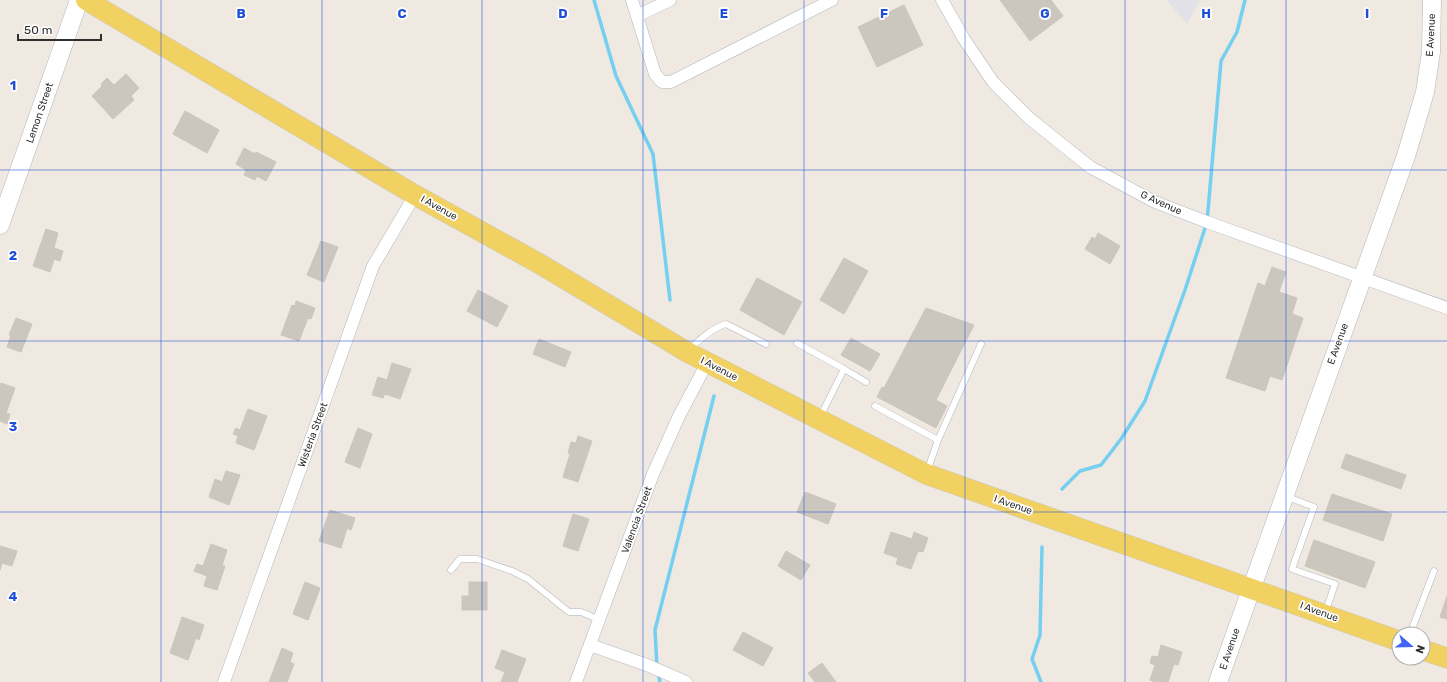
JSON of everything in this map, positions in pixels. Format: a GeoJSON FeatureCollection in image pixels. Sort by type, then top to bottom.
{"type":"FeatureCollection","features":[{"type":"Feature","properties":{"kind":"main road","name":"I Avenue"},"geometry":{"type":"LineString","coordinates":[[86,0],[415,195],[540,264],[687,352],[926,474],[1391,638]]}},
{"type":"Feature","properties":{"kind":"main road"},"geometry":{"type":"LineString","coordinates":[[1431,653],[1447,658]]}},
{"type":"Feature","properties":{"kind":"street","name":"Lemon Street"},"geometry":{"type":"LineString","coordinates":[[0,225],[79,0]]}},
{"type":"Feature","properties":{"kind":"street"},"geometry":{"type":"LineString","coordinates":[[632,0],[655,74],[662,82],[671,82],[832,0]]}},
{"type":"Feature","properties":{"kind":"street"},"geometry":{"type":"LineString","coordinates":[[637,16],[670,0]]}},
{"type":"Feature","properties":{"kind":"street","name":"G Avenue"},"geometry":{"type":"LineString","coordinates":[[942,0],[964,39],[993,82],[1029,118],[1090,167],[1155,202],[1362,279],[1447,308]]}},
{"type":"Feature","properties":{"kind":"street","name":"E Avenue"},"geometry":{"type":"LineString","coordinates":[[1218,682],[1406,156],[1425,92],[1431,52],[1432,0]]}},
{"type":"Feature","properties":{"kind":"street","name":"Wisteria Street"},"geometry":{"type":"LineString","coordinates":[[224,682],[373,266],[415,195]]}},
{"type":"Feature","properties":{"kind":"street","name":"Valencia Street"},"geometry":{"type":"LineString","coordinates":[[576,682],[654,474],[679,416],[707,363]]}},
{"type":"Feature","properties":{"kind":"street"},"geometry":{"type":"LineString","coordinates":[[590,645],[647,665],[686,682]]}},
{"type":"Feature","properties":{"kind":"lane"},"geometry":{"type":"LineString","coordinates":[[687,352],[718,326],[726,324],[766,344]]}},
{"type":"Feature","properties":{"kind":"lane"},"geometry":{"type":"LineString","coordinates":[[797,343],[866,382]]}},
{"type":"Feature","properties":{"kind":"lane"},"geometry":{"type":"LineString","coordinates":[[926,474],[938,440],[981,344]]}},
{"type":"Feature","properties":{"kind":"lane"},"geometry":{"type":"LineString","coordinates":[[818,420],[844,369]]}},
{"type":"Feature","properties":{"kind":"lane"},"geometry":{"type":"LineString","coordinates":[[875,406],[938,440]]}},
{"type":"Feature","properties":{"kind":"lane"},"geometry":{"type":"LineString","coordinates":[[1284,496],[1314,507],[1292,569],[1335,584],[1324,614]]}},
{"type":"Feature","properties":{"kind":"lane"},"geometry":{"type":"LineString","coordinates":[[451,570],[460,559],[477,559],[512,571],[528,579],[569,612],[581,612],[600,620]]}},
{"type":"Feature","properties":{"kind":"lane"},"geometry":{"type":"LineString","coordinates":[[1413,626],[1434,571]]}},
{"type":"Feature","properties":{"kind":"shaded area"},"geometry":{"type":"Polygon","coordinates":[[[1167,0],[1200,0],[1187,24],[1167,0]]]}},
{"type":"Feature","properties":{"kind":"building"},"geometry":{"type":"Polygon","coordinates":[[[1000,0],[1051,0],[1063,16],[1030,41],[1000,0]]]}},
{"type":"Feature","properties":{"kind":"building"},"geometry":{"type":"Polygon","coordinates":[[[904,5],[923,45],[877,67],[858,27],[904,5]]]}},
{"type":"Feature","properties":{"kind":"building"},"geometry":{"type":"Polygon","coordinates":[[[126,74],[139,88],[131,96],[134,100],[113,119],[92,96],[102,86],[101,84],[107,78],[114,85],[126,74]]]}},
{"type":"Feature","properties":{"kind":"building"},"geometry":{"type":"Polygon","coordinates":[[[185,111],[219,130],[207,153],[173,134],[185,111]]]}},
{"type":"Feature","properties":{"kind":"building"},"geometry":{"type":"Polygon","coordinates":[[[244,148],[276,162],[266,181],[257,176],[255,180],[244,175],[246,170],[236,164],[244,148]]]}},
{"type":"Feature","properties":{"kind":"building"},"geometry":{"type":"Polygon","coordinates":[[[46,229],[58,233],[54,248],[63,251],[60,261],[54,259],[50,272],[33,266],[46,229]]]}},
{"type":"Feature","properties":{"kind":"building"},"geometry":{"type":"Polygon","coordinates":[[[1098,233],[1120,246],[1110,264],[1085,249],[1092,237],[1095,239],[1098,233]]]}},
{"type":"Feature","properties":{"kind":"building"},"geometry":{"type":"Polygon","coordinates":[[[321,241],[338,247],[324,282],[307,275],[321,241]]]}},
{"type":"Feature","properties":{"kind":"building"},"geometry":{"type":"Polygon","coordinates":[[[844,258],[868,271],[844,314],[820,300],[844,258]]]}},
{"type":"Feature","properties":{"kind":"building"},"geometry":{"type":"Polygon","coordinates":[[[1272,267],[1286,272],[1279,292],[1297,298],[1292,314],[1303,318],[1282,380],[1270,376],[1265,391],[1226,378],[1258,283],[1265,286],[1272,267]]]}},
{"type":"Feature","properties":{"kind":"building"},"geometry":{"type":"Polygon","coordinates":[[[757,278],[802,302],[784,335],[740,310],[757,278]]]}},
{"type":"Feature","properties":{"kind":"building"},"geometry":{"type":"Polygon","coordinates":[[[478,290],[508,306],[497,327],[467,311],[478,290]]]}},
{"type":"Feature","properties":{"kind":"building"},"geometry":{"type":"Polygon","coordinates":[[[296,301],[315,308],[311,319],[308,318],[299,341],[281,335],[292,305],[295,306],[296,301]]]}},
{"type":"Feature","properties":{"kind":"building"},"geometry":{"type":"Polygon","coordinates":[[[926,308],[974,325],[936,400],[947,406],[936,428],[877,397],[882,387],[884,388],[926,308]]]}},
{"type":"Feature","properties":{"kind":"building"},"geometry":{"type":"Polygon","coordinates":[[[16,318],[32,324],[21,352],[7,347],[11,335],[9,335],[16,318]]]}},
{"type":"Feature","properties":{"kind":"building"},"geometry":{"type":"Polygon","coordinates":[[[851,338],[880,354],[870,371],[841,355],[851,338]]]}},
{"type":"Feature","properties":{"kind":"building"},"geometry":{"type":"Polygon","coordinates":[[[539,339],[571,352],[565,367],[533,354],[539,339]]]}},
{"type":"Feature","properties":{"kind":"building"},"geometry":{"type":"Polygon","coordinates":[[[392,363],[411,369],[400,399],[385,394],[383,398],[372,395],[378,377],[387,380],[392,363]]]}},
{"type":"Feature","properties":{"kind":"building"},"geometry":{"type":"Polygon","coordinates":[[[1,383],[15,388],[6,413],[10,414],[7,424],[0,421],[1,383]]]}},
{"type":"Feature","properties":{"kind":"building"},"geometry":{"type":"Polygon","coordinates":[[[248,409],[267,416],[254,450],[236,443],[238,436],[233,434],[236,428],[240,430],[248,409]]]}},
{"type":"Feature","properties":{"kind":"building"},"geometry":{"type":"Polygon","coordinates":[[[358,428],[372,434],[360,468],[345,462],[358,428]]]}},
{"type":"Feature","properties":{"kind":"building"},"geometry":{"type":"Polygon","coordinates":[[[578,436],[592,441],[578,482],[563,477],[570,454],[568,453],[571,442],[576,443],[578,436]]]}},
{"type":"Feature","properties":{"kind":"building"},"geometry":{"type":"Polygon","coordinates":[[[1346,454],[1406,475],[1401,489],[1341,468],[1346,454]]]}},
{"type":"Feature","properties":{"kind":"building"},"geometry":{"type":"Polygon","coordinates":[[[226,471],[240,475],[229,505],[209,497],[215,479],[222,482],[226,471]]]}},
{"type":"Feature","properties":{"kind":"building"},"geometry":{"type":"Polygon","coordinates":[[[805,492],[836,504],[828,524],[797,512],[805,492]]]}},
{"type":"Feature","properties":{"kind":"building"},"geometry":{"type":"Polygon","coordinates":[[[1332,494],[1392,514],[1383,541],[1323,520],[1332,494]]]}},
{"type":"Feature","properties":{"kind":"building"},"geometry":{"type":"Polygon","coordinates":[[[330,510],[355,518],[351,530],[347,528],[341,548],[319,541],[330,510]]]}},
{"type":"Feature","properties":{"kind":"building"},"geometry":{"type":"Polygon","coordinates":[[[573,514],[589,519],[578,551],[563,546],[573,514]]]}},
{"type":"Feature","properties":{"kind":"building"},"geometry":{"type":"Polygon","coordinates":[[[891,532],[912,539],[914,532],[928,538],[923,552],[918,551],[911,569],[896,564],[898,558],[884,553],[891,532]]]}},
{"type":"Feature","properties":{"kind":"building"},"geometry":{"type":"Polygon","coordinates":[[[1314,540],[1375,562],[1365,588],[1305,566],[1314,540]]]}},
{"type":"Feature","properties":{"kind":"building"},"geometry":{"type":"Polygon","coordinates":[[[211,544],[227,550],[222,565],[225,566],[217,590],[204,586],[207,576],[194,571],[197,564],[203,566],[211,544]]]}},
{"type":"Feature","properties":{"kind":"building"},"geometry":{"type":"Polygon","coordinates":[[[0,546],[17,551],[12,566],[2,563],[0,570],[0,546]]]}},
{"type":"Feature","properties":{"kind":"building"},"geometry":{"type":"Polygon","coordinates":[[[786,551],[810,565],[801,580],[778,566],[786,551]]]}},
{"type":"Feature","properties":{"kind":"building"},"geometry":{"type":"Polygon","coordinates":[[[305,582],[320,588],[308,620],[293,614],[305,582]]]}},
{"type":"Feature","properties":{"kind":"building"},"geometry":{"type":"Polygon","coordinates":[[[469,582],[487,582],[487,610],[462,610],[462,596],[469,596],[469,582]]]}},
{"type":"Feature","properties":{"kind":"building"},"geometry":{"type":"Polygon","coordinates":[[[1447,596],[1447,619],[1440,617],[1447,596]]]}},
{"type":"Feature","properties":{"kind":"building"},"geometry":{"type":"Polygon","coordinates":[[[182,617],[204,625],[199,640],[196,638],[188,660],[170,653],[182,617]]]}},
{"type":"Feature","properties":{"kind":"building"},"geometry":{"type":"Polygon","coordinates":[[[743,632],[773,648],[763,666],[733,650],[743,632]]]}},
{"type":"Feature","properties":{"kind":"building"},"geometry":{"type":"Polygon","coordinates":[[[1161,645],[1182,652],[1178,665],[1174,664],[1168,682],[1155,682],[1150,680],[1155,665],[1150,663],[1152,656],[1158,657],[1161,645]]]}},
{"type":"Feature","properties":{"kind":"building"},"geometry":{"type":"Polygon","coordinates":[[[282,648],[293,653],[290,662],[294,664],[287,682],[269,682],[282,648]]]}},
{"type":"Feature","properties":{"kind":"building"},"geometry":{"type":"Polygon","coordinates":[[[502,650],[526,659],[517,682],[501,682],[505,672],[495,668],[502,650]]]}},
{"type":"Feature","properties":{"kind":"building"},"geometry":{"type":"Polygon","coordinates":[[[822,663],[836,682],[815,682],[808,673],[822,663]]]}},
{"type":"Feature","properties":{"kind":"waterway"},"geometry":{"type":"LineString","coordinates":[[594,0],[616,76],[653,154],[670,300]]}},
{"type":"Feature","properties":{"kind":"waterway"},"geometry":{"type":"LineString","coordinates":[[1062,489],[1080,471],[1101,465],[1121,439],[1145,401],[1185,290],[1207,222],[1221,61],[1237,32],[1245,0]]}},
{"type":"Feature","properties":{"kind":"waterway"},"geometry":{"type":"LineString","coordinates":[[657,667],[655,630],[714,396]]}},
{"type":"Feature","properties":{"kind":"waterway"},"geometry":{"type":"LineString","coordinates":[[1041,682],[1032,659],[1040,635],[1042,547]]}},
{"type":"Feature","properties":{"kind":"waterway"},"geometry":{"type":"LineString","coordinates":[[658,673],[660,682]]}}]}
